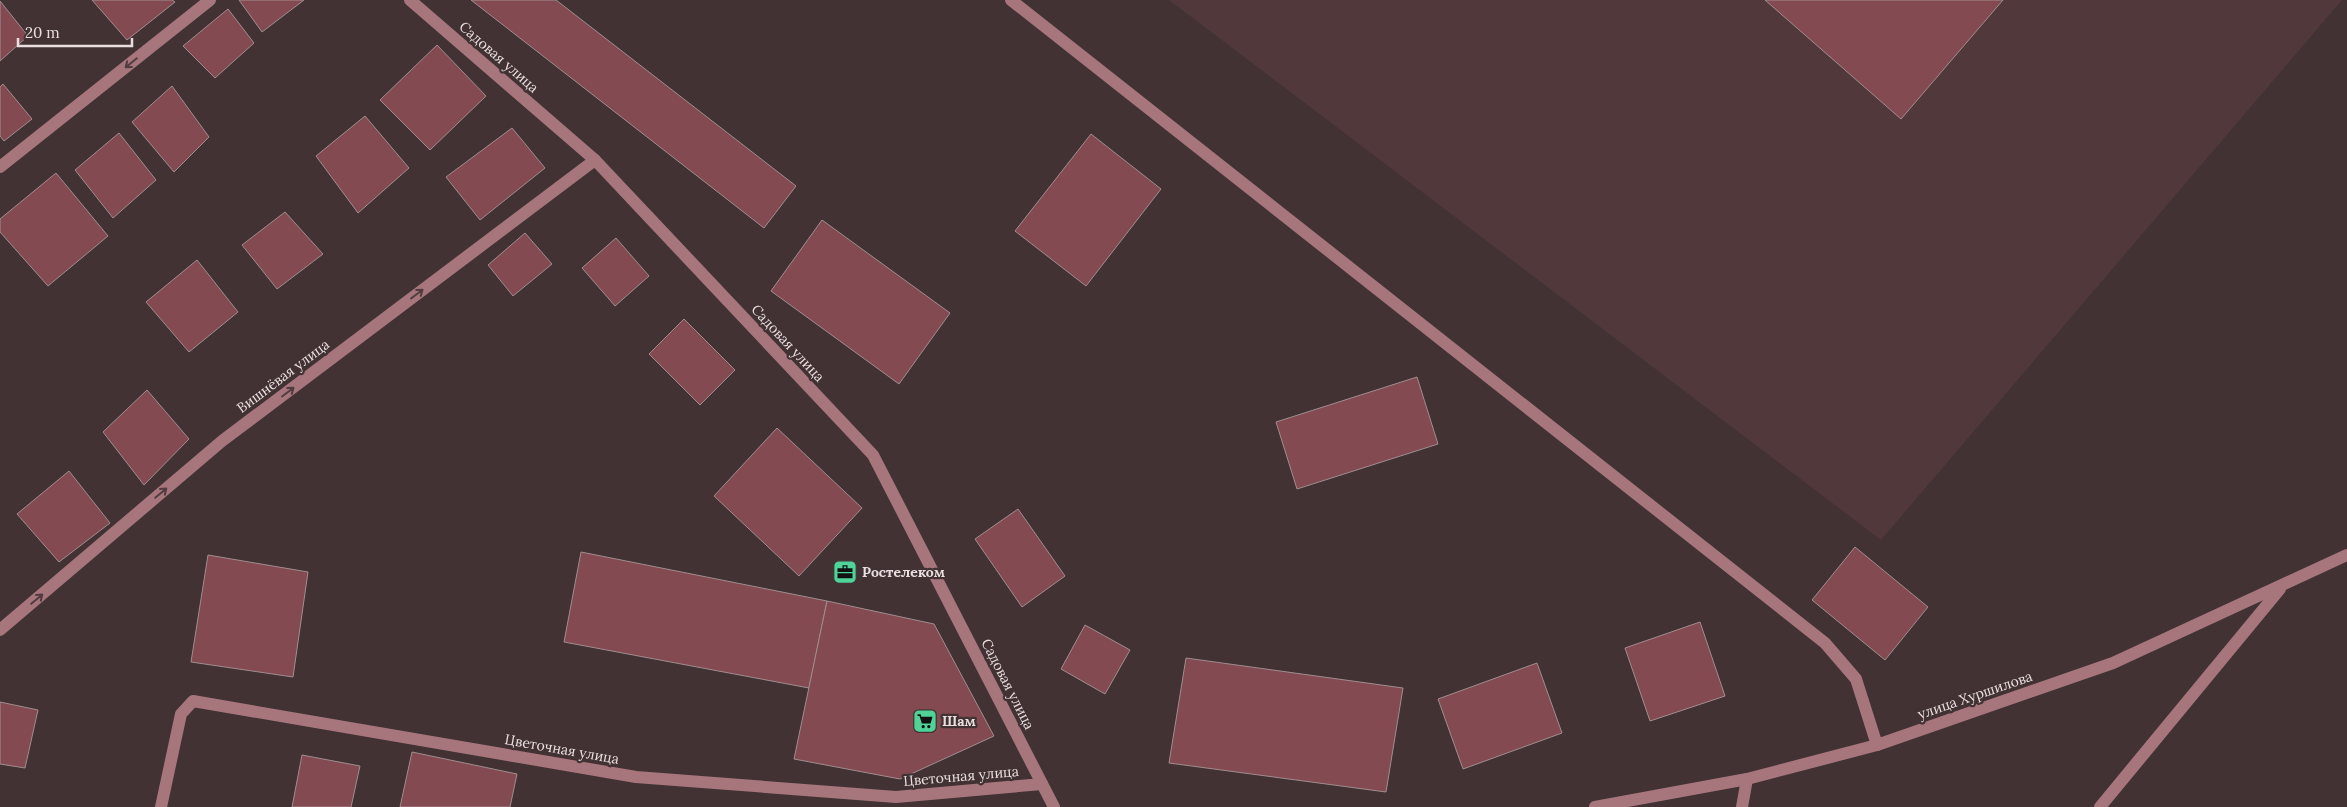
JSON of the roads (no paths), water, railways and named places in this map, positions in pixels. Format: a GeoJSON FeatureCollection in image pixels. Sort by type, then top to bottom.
{"type":"FeatureCollection","features":[{"type":"Feature","properties":{"kind":"street"},"geometry":{"type":"LineString","coordinates":[[0,167],[210,0]]}},
{"type":"Feature","properties":{"kind":"street","name":"Садовая улица"},"geometry":{"type":"LineString","coordinates":[[410,0],[595,160],[873,455],[1042,784]]}},
{"type":"Feature","properties":{"kind":"street"},"geometry":{"type":"LineString","coordinates":[[1011,0],[1825,643],[1856,679],[1877,745]]}},
{"type":"Feature","properties":{"kind":"street","name":"Вишнёвая улица"},"geometry":{"type":"LineString","coordinates":[[0,630],[222,441],[595,160]]}},
{"type":"Feature","properties":{"kind":"street","name":"улица Хуршилова"},"geometry":{"type":"LineString","coordinates":[[1595,807],[1748,779],[1877,745],[2113,663],[2347,555]]}},
{"type":"Feature","properties":{"kind":"street"},"geometry":{"type":"LineString","coordinates":[[2100,807],[2283,585]]}},
{"type":"Feature","properties":{"kind":"street","name":"Цветочная улица"},"geometry":{"type":"LineString","coordinates":[[161,807],[180,714],[193,701],[636,777],[896,797],[1042,784]]}},
{"type":"Feature","properties":{"kind":"street"},"geometry":{"type":"LineString","coordinates":[[1742,807],[1748,779]]}},
{"type":"Feature","properties":{"kind":"street"},"geometry":{"type":"LineString","coordinates":[[1042,784],[1054,807]]}},
{"type":"Feature","properties":{"kind":"place","name":"Ростелеком"},"geometry":{"type":"Point","coordinates":[845,572]}},
{"type":"Feature","properties":{"kind":"place","name":"Шам"},"geometry":{"type":"Point","coordinates":[925,721]}}]}
